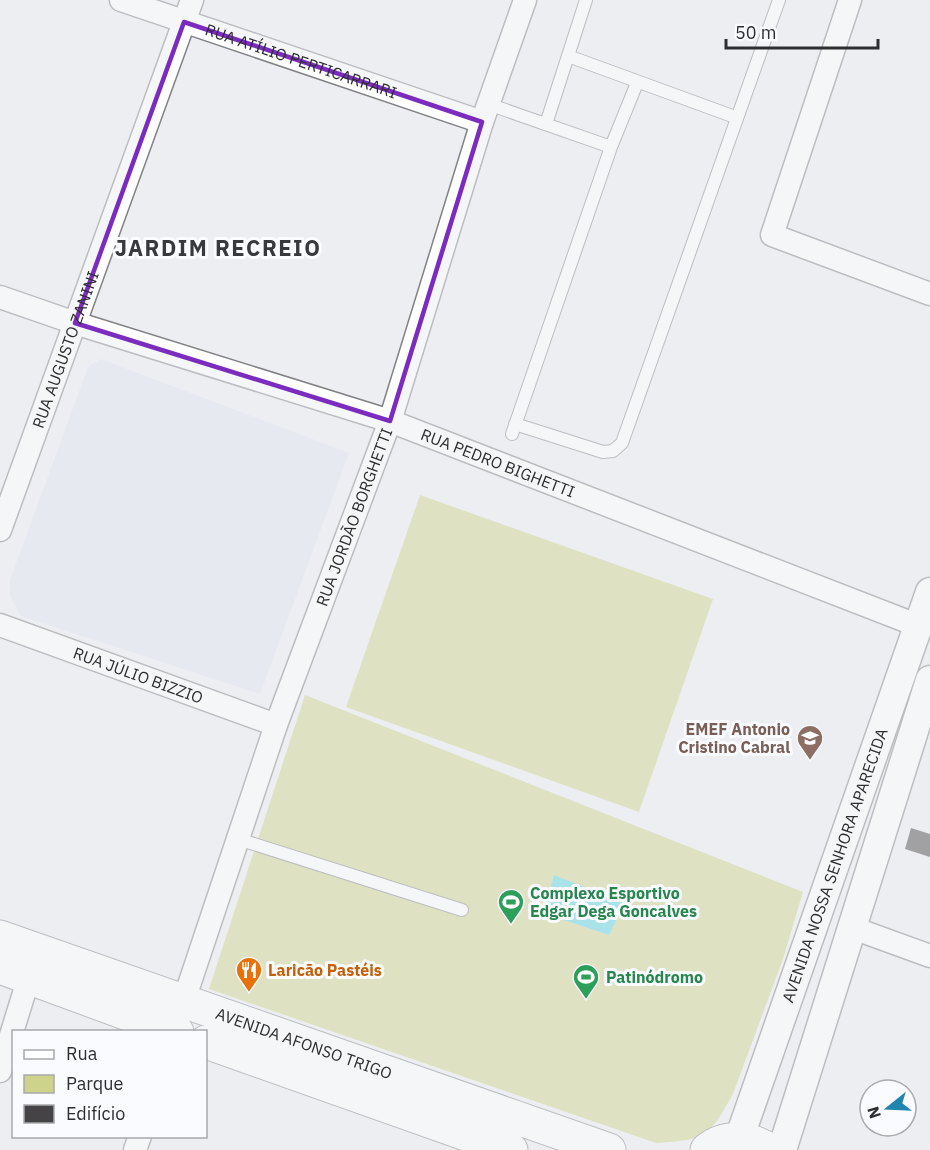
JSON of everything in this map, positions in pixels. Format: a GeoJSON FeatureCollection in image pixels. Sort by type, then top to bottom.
{"type":"FeatureCollection","features":[{"type":"Feature","properties":{"kind":"main road","name":"AVENIDA AFONSO TRIGO"},"geometry":{"type":"LineString","coordinates":[[0,937],[177,1024]]}},
{"type":"Feature","properties":{"kind":"main road","name":"AVENIDA AFONSO TRIGO"},"geometry":{"type":"LineString","coordinates":[[15,972],[198,1030]]}},
{"type":"Feature","properties":{"kind":"main road","name":"AVENIDA AFONSO TRIGO"},"geometry":{"type":"LineString","coordinates":[[207,1033],[609,1150]]}},
{"type":"Feature","properties":{"kind":"main road","name":"AVENIDA AFONSO TRIGO"},"geometry":{"type":"LineString","coordinates":[[207,1042],[451,1140],[511,1150]]}},
{"type":"Feature","properties":{"kind":"main road"},"geometry":{"type":"LineString","coordinates":[[707,1150],[713,1145],[739,1139],[758,1143],[769,1150]]}},
{"type":"Feature","properties":{"kind":"street","name":"RUA ATÍLIO PERTICARRARI"},"geometry":{"type":"LineString","coordinates":[[121,0],[184,22],[485,113]]}},
{"type":"Feature","properties":{"kind":"street","name":"RUA AUGUSTO ZANINI"},"geometry":{"type":"LineString","coordinates":[[0,530],[192,0]]}},
{"type":"Feature","properties":{"kind":"street","name":"RUA JORDÃO BORGHETTI"},"geometry":{"type":"LineString","coordinates":[[177,1024],[276,724],[390,421],[485,113],[525,0]]}},
{"type":"Feature","properties":{"kind":"street"},"geometry":{"type":"LineString","coordinates":[[850,0],[772,235],[930,294]]}},
{"type":"Feature","properties":{"kind":"street","name":"RUA PEDRO BIGHETTI"},"geometry":{"type":"LineString","coordinates":[[0,297],[75,323],[390,421],[919,626]]}},
{"type":"Feature","properties":{"kind":"street","name":"AVENIDA NOSSA SENHORA APARECIDA"},"geometry":{"type":"LineString","coordinates":[[739,1139],[930,592]]}},
{"type":"Feature","properties":{"kind":"street","name":"RUA JÚLIO BIZZIO"},"geometry":{"type":"LineString","coordinates":[[0,625],[276,724]]}},
{"type":"Feature","properties":{"kind":"street","name":"AVENIDA NOSSA SENHORA APARECIDA"},"geometry":{"type":"LineString","coordinates":[[782,1150],[930,680]]}},
{"type":"Feature","properties":{"kind":"street"},"geometry":{"type":"LineString","coordinates":[[853,928],[930,956]]}},
{"type":"Feature","properties":{"kind":"street"},"geometry":{"type":"LineString","coordinates":[[0,1071],[15,972]]}},
{"type":"Feature","properties":{"kind":"lane"},"geometry":{"type":"LineString","coordinates":[[546,124],[586,0]]}},
{"type":"Feature","properties":{"kind":"lane"},"geometry":{"type":"LineString","coordinates":[[637,83],[611,147],[514,429],[603,452],[613,451],[622,442],[735,117],[779,0]]}},
{"type":"Feature","properties":{"kind":"lane"},"geometry":{"type":"LineString","coordinates":[[568,56],[735,117]]}},
{"type":"Feature","properties":{"kind":"lane"},"geometry":{"type":"LineString","coordinates":[[485,113],[546,124],[611,147]]}},
{"type":"Feature","properties":{"kind":"lane"},"geometry":{"type":"LineString","coordinates":[[238,838],[462,910]]}},
{"type":"Feature","properties":{"kind":"highlighted area"},"geometry":{"type":"Polygon","coordinates":[[[184,22],[482,122],[390,421],[75,323],[184,22]]]}},
{"type":"Feature","properties":{"kind":"shaded area"},"geometry":{"type":"Polygon","coordinates":[[[101,359],[349,453],[260,694],[21,616],[10,596],[10,580],[88,367],[101,359]]]}},
{"type":"Feature","properties":{"kind":"green space"},"geometry":{"type":"Polygon","coordinates":[[[420,495],[713,599],[639,812],[346,707],[420,495]]]}},
{"type":"Feature","properties":{"kind":"green space","name":"Complexo Esportivo Edgar Dega Goncalves"},"geometry":{"type":"Polygon","coordinates":[[[305,695],[803,892],[783,959],[733,1094],[711,1128],[696,1138],[656,1143],[209,989],[305,695]]]}},
{"type":"Feature","properties":{"kind":"water"},"geometry":{"type":"Polygon","coordinates":[[[554,875],[625,903],[609,935],[543,913],[554,875]]]}},
{"type":"Feature","properties":{"kind":"building"},"geometry":{"type":"Polygon","coordinates":[[[911,828],[930,834],[930,857],[905,849],[911,828]]]}},
{"type":"Feature","properties":{"kind":"place","name":"EMEF Antonio Cristino Cabral"},"geometry":{"type":"Point","coordinates":[810,761]}},
{"type":"Feature","properties":{"kind":"place","name":"Complexo Esportivo Edgar Dega Goncalves"},"geometry":{"type":"Point","coordinates":[511,925]}},
{"type":"Feature","properties":{"kind":"place","name":"Laricão Pastéis"},"geometry":{"type":"Point","coordinates":[249,993]}},
{"type":"Feature","properties":{"kind":"place","name":"Patinódromo"},"geometry":{"type":"Point","coordinates":[586,1000]}},
{"type":"Feature","properties":{"kind":"district","name":"JARDIM RECREIO"},"geometry":{"type":"Point","coordinates":[218,247]}}]}
